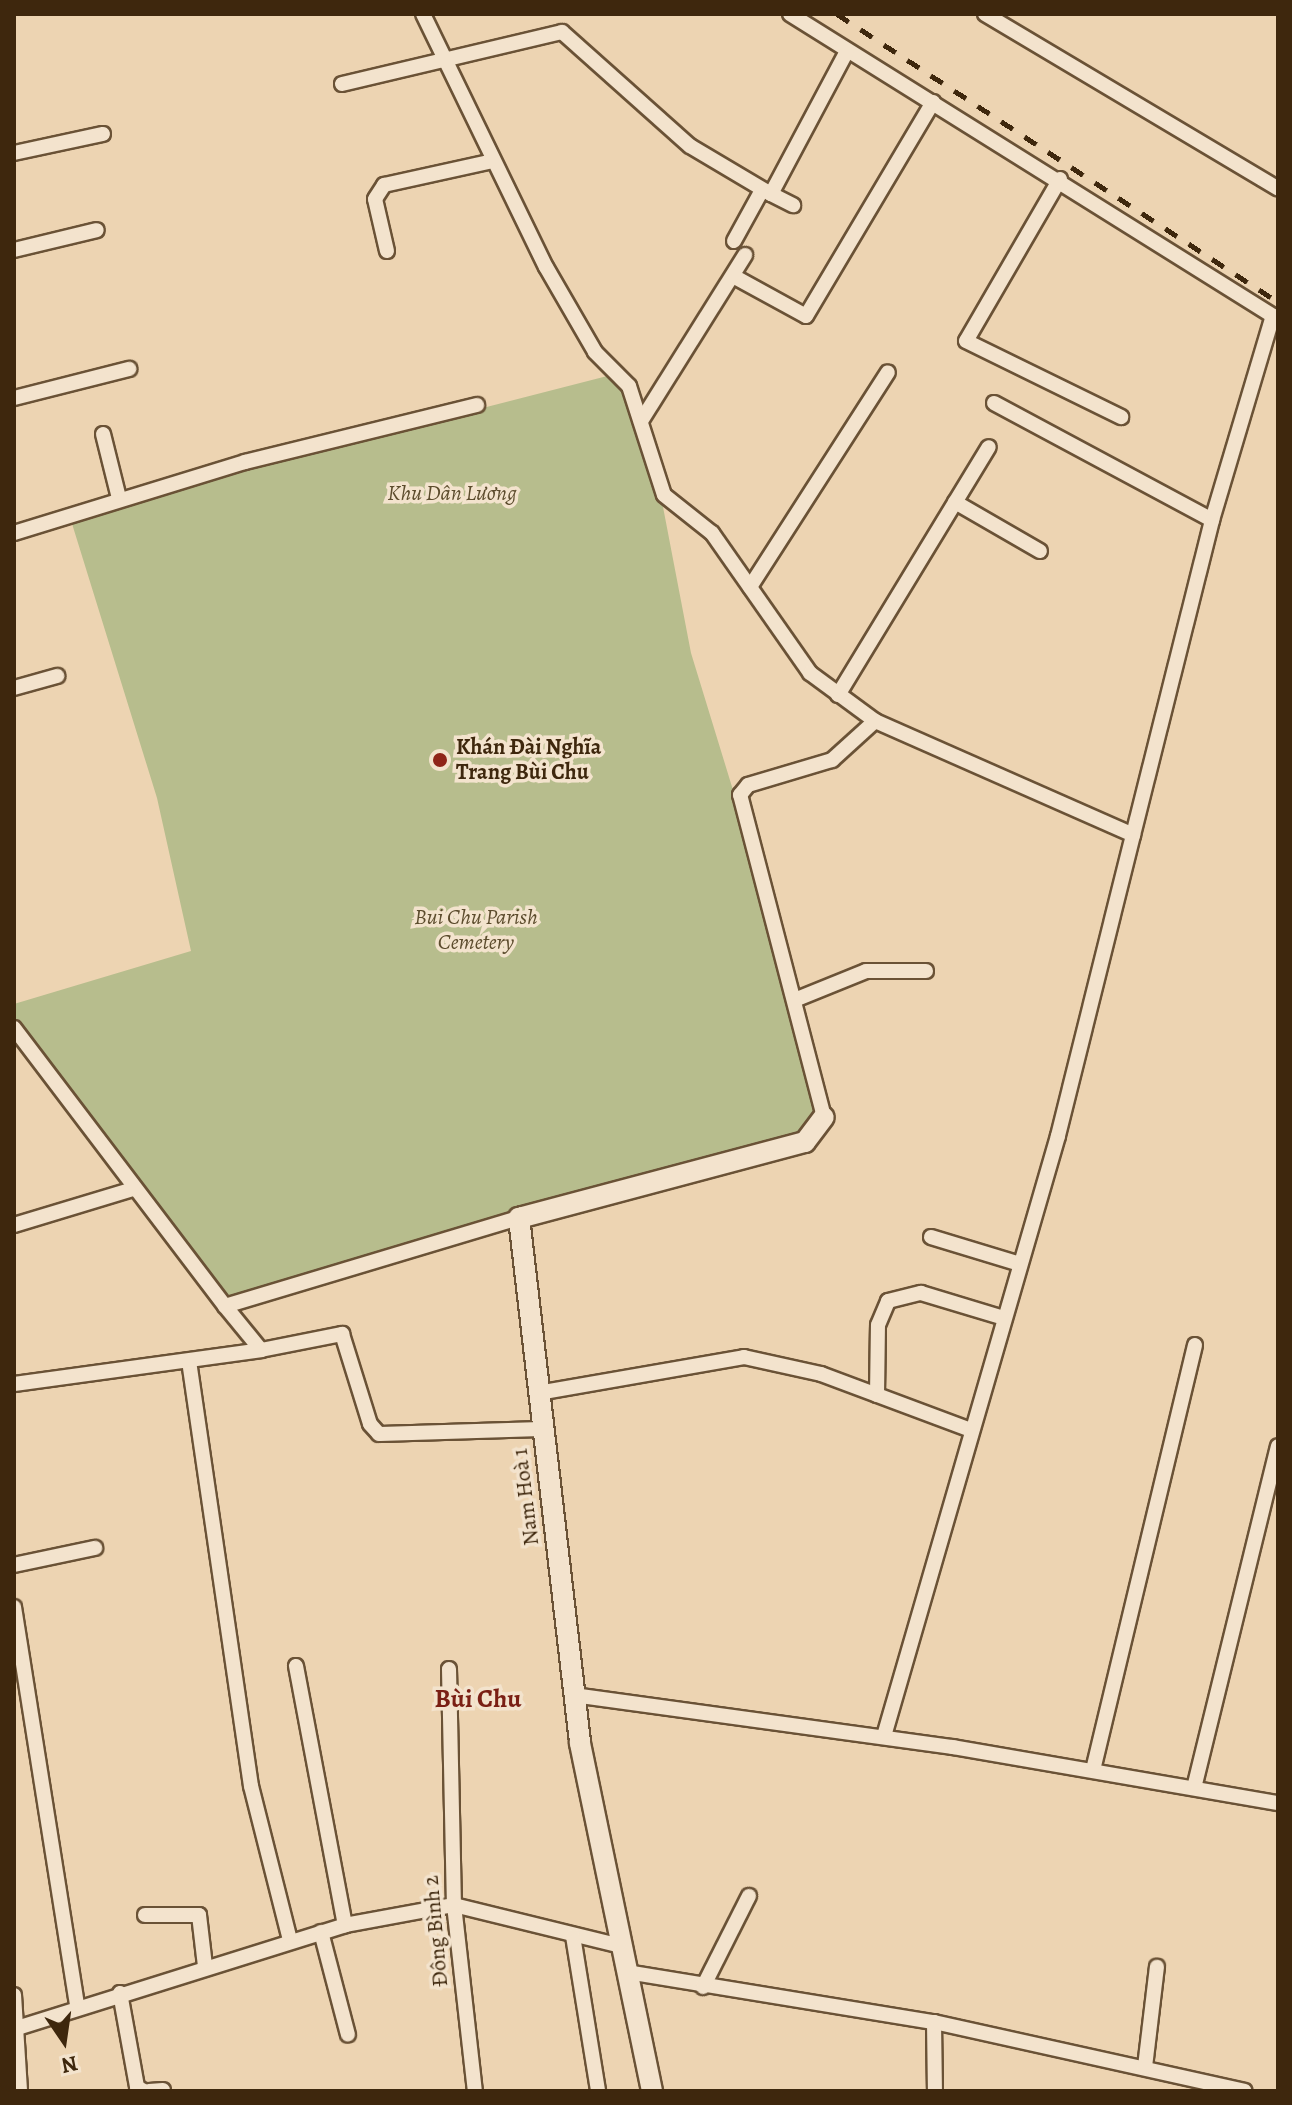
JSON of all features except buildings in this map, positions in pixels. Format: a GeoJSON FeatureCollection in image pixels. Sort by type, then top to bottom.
{"type":"FeatureCollection","features":[{"type":"Feature","properties":{"kind":"street"},"geometry":{"type":"LineString","coordinates":[[423,14],[489,162],[587,340],[629,386],[664,495],[699,518],[810,673],[875,721],[1133,835]]}},
{"type":"Feature","properties":{"kind":"street"},"geometry":{"type":"LineString","coordinates":[[790,14],[1060,179],[1276,317],[1212,520],[1020,1264],[884,1736]]}},
{"type":"Feature","properties":{"kind":"street"},"geometry":{"type":"LineString","coordinates":[[985,14],[1278,189]]}},
{"type":"Feature","properties":{"kind":"street"},"geometry":{"type":"LineString","coordinates":[[342,84],[562,32],[679,137],[766,192],[793,205]]}},
{"type":"Feature","properties":{"kind":"street"},"geometry":{"type":"LineString","coordinates":[[734,241],[766,192],[847,51]]}},
{"type":"Feature","properties":{"kind":"street"},"geometry":{"type":"LineString","coordinates":[[733,276],[806,316],[933,102]]}},
{"type":"Feature","properties":{"kind":"street"},"geometry":{"type":"LineString","coordinates":[[14,153],[103,134]]}},
{"type":"Feature","properties":{"kind":"street"},"geometry":{"type":"LineString","coordinates":[[387,251],[375,199],[384,185],[489,162]]}},
{"type":"Feature","properties":{"kind":"street"},"geometry":{"type":"LineString","coordinates":[[1060,179],[966,341],[1121,417]]}},
{"type":"Feature","properties":{"kind":"street"},"geometry":{"type":"LineString","coordinates":[[14,250],[97,230]]}},
{"type":"Feature","properties":{"kind":"street"},"geometry":{"type":"LineString","coordinates":[[641,421],[745,255]]}},
{"type":"Feature","properties":{"kind":"street"},"geometry":{"type":"LineString","coordinates":[[14,398],[129,369]]}},
{"type":"Feature","properties":{"kind":"street"},"geometry":{"type":"LineString","coordinates":[[750,587],[888,372]]}},
{"type":"Feature","properties":{"kind":"street"},"geometry":{"type":"LineString","coordinates":[[994,403],[1212,520]]}},
{"type":"Feature","properties":{"kind":"street"},"geometry":{"type":"LineString","coordinates":[[14,533],[119,498],[477,405]]}},
{"type":"Feature","properties":{"kind":"street"},"geometry":{"type":"LineString","coordinates":[[103,434],[119,498]]}},
{"type":"Feature","properties":{"kind":"street"},"geometry":{"type":"LineString","coordinates":[[838,695],[989,447]]}},
{"type":"Feature","properties":{"kind":"street"},"geometry":{"type":"LineString","coordinates":[[955,502],[1040,551]]}},
{"type":"Feature","properties":{"kind":"street"},"geometry":{"type":"LineString","coordinates":[[14,688],[57,676]]}},
{"type":"Feature","properties":{"kind":"street"},"geometry":{"type":"LineString","coordinates":[[225,1306],[519,1218],[805,1142],[824,1117],[797,999],[741,791],[832,760],[875,721]]}},
{"type":"Feature","properties":{"kind":"street"},"geometry":{"type":"LineString","coordinates":[[797,999],[866,971],[926,971]]}},
{"type":"Feature","properties":{"kind":"street"},"geometry":{"type":"LineString","coordinates":[[14,1028],[133,1189],[261,1350]]}},
{"type":"Feature","properties":{"kind":"street"},"geometry":{"type":"LineString","coordinates":[[14,1225],[133,1189]]}},
{"type":"Feature","properties":{"kind":"street","name":"Nam Hoà 1"},"geometry":{"type":"LineString","coordinates":[[519,1218],[573,1695],[652,2091]]}},
{"type":"Feature","properties":{"kind":"street"},"geometry":{"type":"LineString","coordinates":[[931,1237],[1020,1264]]}},
{"type":"Feature","properties":{"kind":"street"},"geometry":{"type":"LineString","coordinates":[[877,1395],[878,1325],[888,1301],[921,1293],[1004,1318]]}},
{"type":"Feature","properties":{"kind":"street"},"geometry":{"type":"LineString","coordinates":[[14,1384],[189,1361],[342,1334],[379,1434],[542,1429]]}},
{"type":"Feature","properties":{"kind":"street"},"geometry":{"type":"LineString","coordinates":[[1093,1770],[1195,1345]]}},
{"type":"Feature","properties":{"kind":"street"},"geometry":{"type":"LineString","coordinates":[[538,1393],[744,1357],[877,1395],[971,1430]]}},
{"type":"Feature","properties":{"kind":"street"},"geometry":{"type":"LineString","coordinates":[[189,1361],[251,1786],[290,1940]]}},
{"type":"Feature","properties":{"kind":"street"},"geometry":{"type":"LineString","coordinates":[[1194,1788],[1278,1446]]}},
{"type":"Feature","properties":{"kind":"street"},"geometry":{"type":"LineString","coordinates":[[14,1565],[95,1548]]}},
{"type":"Feature","properties":{"kind":"street"},"geometry":{"type":"LineString","coordinates":[[14,1607],[77,2007]]}},
{"type":"Feature","properties":{"kind":"street"},"geometry":{"type":"LineString","coordinates":[[296,1666],[345,1925]]}},
{"type":"Feature","properties":{"kind":"street","name":"Đông Bình 2"},"geometry":{"type":"LineString","coordinates":[[449,1669],[448,1766],[454,1905],[475,2091]]}},
{"type":"Feature","properties":{"kind":"street"},"geometry":{"type":"LineString","coordinates":[[573,1695],[884,1736],[1278,1803]]}},
{"type":"Feature","properties":{"kind":"street"},"geometry":{"type":"LineString","coordinates":[[703,1987],[749,1896]]}},
{"type":"Feature","properties":{"kind":"street"},"geometry":{"type":"LineString","coordinates":[[18,2028],[290,1940],[345,1925],[454,1905],[621,1946]]}},
{"type":"Feature","properties":{"kind":"street"},"geometry":{"type":"LineString","coordinates":[[145,1915],[199,1915],[205,1966]]}},
{"type":"Feature","properties":{"kind":"street"},"geometry":{"type":"LineString","coordinates":[[321,1932],[348,2035]]}},
{"type":"Feature","properties":{"kind":"street"},"geometry":{"type":"LineString","coordinates":[[573,1936],[598,2091]]}},
{"type":"Feature","properties":{"kind":"street"},"geometry":{"type":"LineString","coordinates":[[1145,2067],[1157,1967]]}},
{"type":"Feature","properties":{"kind":"street"},"geometry":{"type":"LineString","coordinates":[[627,1972],[703,1987],[934,2022],[1244,2091]]}},
{"type":"Feature","properties":{"kind":"street"},"geometry":{"type":"LineString","coordinates":[[120,1993],[137,2087],[146,2091],[163,2090]]}},
{"type":"Feature","properties":{"kind":"street"},"geometry":{"type":"LineString","coordinates":[[14,1995],[20,2091]]}},
{"type":"Feature","properties":{"kind":"street"},"geometry":{"type":"LineString","coordinates":[[934,2022],[935,2091]]}},
{"type":"Feature","properties":{"kind":"green space","name":"Bui Chu Parish Cemetery"},"geometry":{"type":"Polygon","coordinates":[[[619,373],[659,486],[691,653],[797,999],[824,1117],[805,1142],[225,1306],[14,1028],[14,1004],[191,951],[157,798],[69,514],[619,373]]]}},
{"type":"Feature","properties":{"kind":"railway"},"geometry":{"type":"LineString","coordinates":[[837,14],[1278,302]]}},
{"type":"Feature","properties":{"kind":"place","name":"Khán Đài Nghĩa Trang Bùi Chu"},"geometry":{"type":"Point","coordinates":[440,760]}},
{"type":"Feature","properties":{"kind":"district","name":"Bùi Chu"},"geometry":{"type":"Point","coordinates":[478,1699]}},
{"type":"Feature","properties":{"kind":"park label","name":"Khu Dân Lương"},"geometry":{"type":"Point","coordinates":[452,494]}}]}
